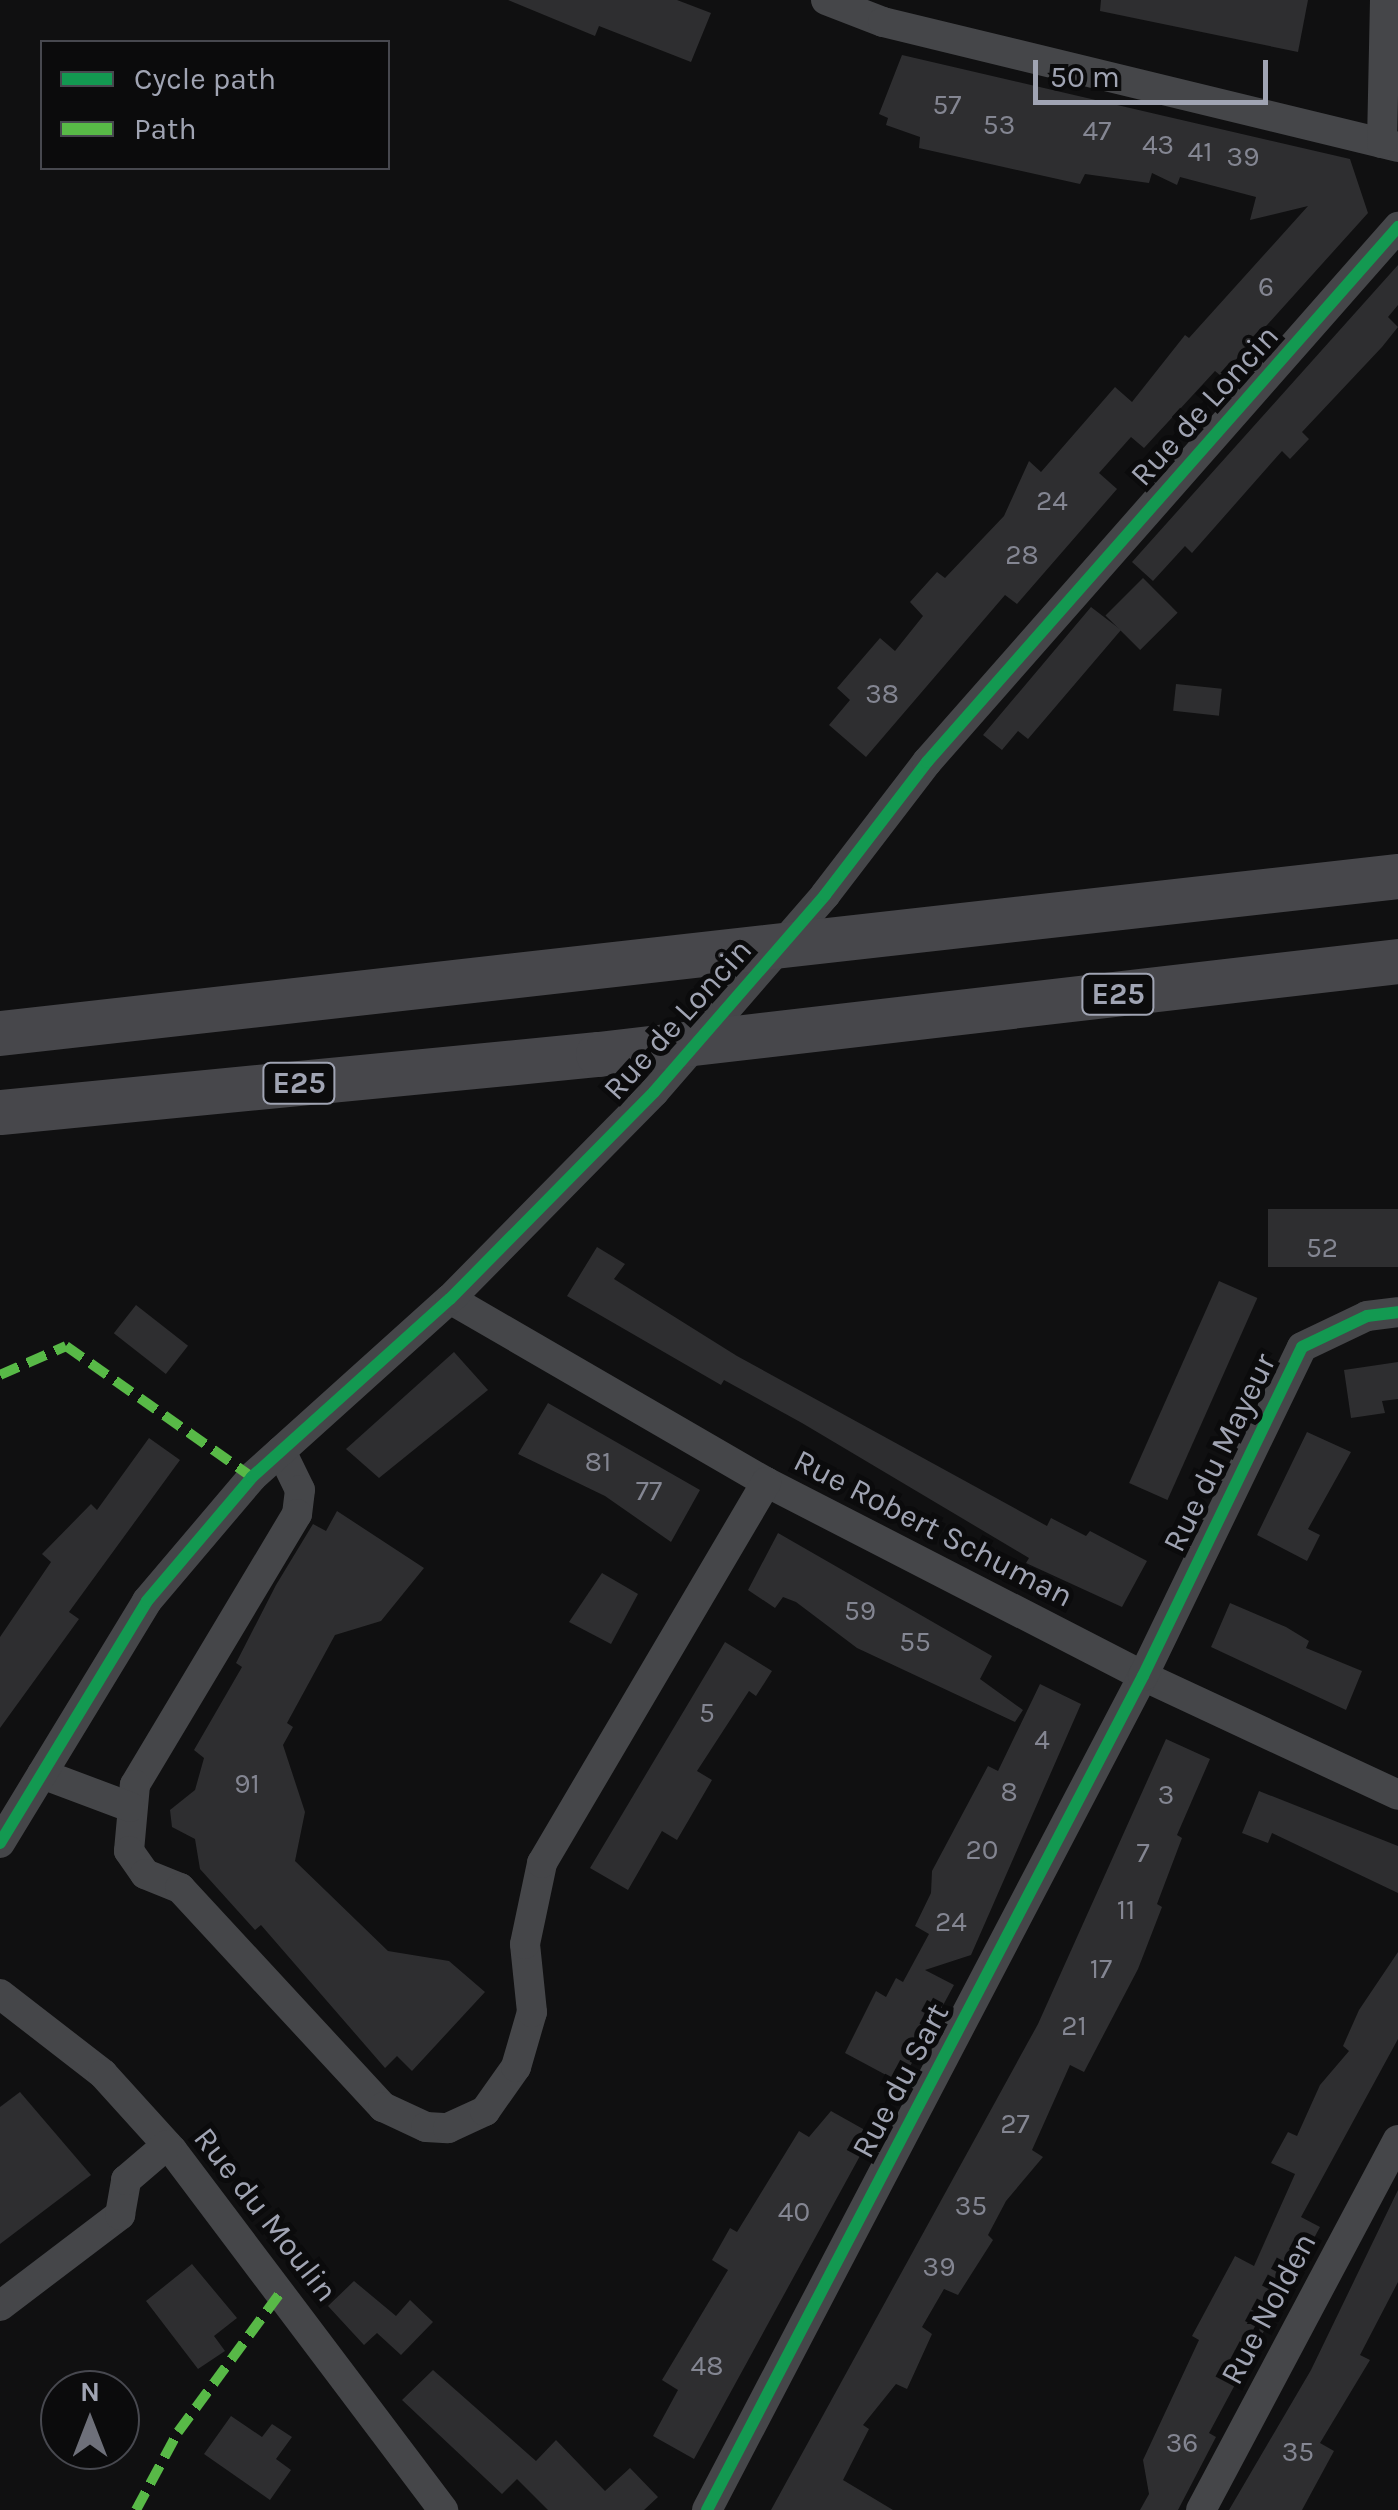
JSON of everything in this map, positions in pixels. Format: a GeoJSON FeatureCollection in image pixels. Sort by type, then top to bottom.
{"type":"FeatureCollection","features":[{"type":"Feature","properties":{"kind":"highway"},"geometry":{"type":"LineString","coordinates":[[0,1033],[1398,876]]}},
{"type":"Feature","properties":{"kind":"highway","name":"E25"},"geometry":{"type":"LineString","coordinates":[[0,1112],[598,1054],[1398,960]]}},
{"type":"Feature","properties":{"kind":"street"},"geometry":{"type":"LineString","coordinates":[[826,0],[885,11],[1390,145],[1385,0]]}},
{"type":"Feature","properties":{"kind":"street","name":"Rue de Loncin"},"geometry":{"type":"LineString","coordinates":[[0,1844],[147,1602],[281,1451],[450,1299],[654,1092],[825,895],[927,762],[1398,227]]}},
{"type":"Feature","properties":{"kind":"street","name":"Rue Robert Schuman"},"geometry":{"type":"LineString","coordinates":[[450,1299],[766,1482],[1143,1676],[1398,1795]]}},
{"type":"Feature","properties":{"kind":"street","name":"Rue du Mayeur"},"geometry":{"type":"LineString","coordinates":[[1143,1676],[1302,1347],[1367,1316],[1398,1312]]}},
{"type":"Feature","properties":{"kind":"street"},"geometry":{"type":"LineString","coordinates":[[281,1451],[300,1490],[297,1514],[170,1720],[130,1807],[129,1851],[145,1874],[180,1888],[383,2107],[400,2120],[448,2128],[485,2111],[516,2067],[532,2012],[524,1944],[532,1886],[766,1482]]}},
{"type":"Feature","properties":{"kind":"street","name":"Rue du Sart"},"geometry":{"type":"LineString","coordinates":[[707,2510],[1143,1676]]}},
{"type":"Feature","properties":{"kind":"street"},"geometry":{"type":"LineString","coordinates":[[42,1774],[130,1807]]}},
{"type":"Feature","properties":{"kind":"street","name":"Rue du Moulin"},"geometry":{"type":"LineString","coordinates":[[0,1994],[103,2074],[168,2145],[443,2510]]}},
{"type":"Feature","properties":{"kind":"street","name":"Rue Nolden"},"geometry":{"type":"LineString","coordinates":[[1201,2510],[1398,2140]]}},
{"type":"Feature","properties":{"kind":"street"},"geometry":{"type":"LineString","coordinates":[[0,2306],[120,2215],[126,2180],[168,2145]]}},
{"type":"Feature","properties":{"kind":"building"},"geometry":{"type":"Polygon","coordinates":[[[508,0],[677,0],[711,13],[691,62],[599,26],[595,36],[508,0]]]}},
{"type":"Feature","properties":{"kind":"building"},"geometry":{"type":"Polygon","coordinates":[[[1101,0],[1308,0],[1298,52],[1100,11],[1101,0]]]}},
{"type":"Feature","properties":{"kind":"building"},"geometry":{"type":"Polygon","coordinates":[[[902,55],[1350,159],[1368,213],[1221,376],[1215,371],[1144,448],[1131,437],[1099,473],[1117,489],[1017,604],[1005,595],[866,757],[829,725],[850,700],[837,688],[880,638],[895,651],[923,616],[910,602],[937,572],[945,578],[1004,516],[1029,461],[1041,472],[1115,387],[1132,402],[1185,335],[1189,338],[1308,206],[1250,220],[1256,197],[1180,177],[1177,185],[1152,173],[1149,183],[1085,174],[1080,184],[919,148],[920,137],[886,125],[888,118],[879,114],[902,55]]]}},
{"type":"Feature","properties":{"kind":"building"},"geometry":{"type":"Polygon","coordinates":[[[1398,265],[1398,305],[1388,317],[1398,327],[1302,432],[1309,439],[1290,459],[1282,451],[1192,553],[1185,546],[1153,581],[1132,562],[1398,265]]]}},
{"type":"Feature","properties":{"kind":"building"},"geometry":{"type":"Polygon","coordinates":[[[1143,578],[1178,613],[1140,650],[1106,615],[1143,578]]]}},
{"type":"Feature","properties":{"kind":"building"},"geometry":{"type":"Polygon","coordinates":[[[1091,607],[1121,630],[1028,739],[1018,731],[1002,750],[983,735],[1091,607]]]}},
{"type":"Feature","properties":{"kind":"building"},"geometry":{"type":"Polygon","coordinates":[[[1176,684],[1222,689],[1219,716],[1173,711],[1176,684]]]}},
{"type":"Feature","properties":{"kind":"building"},"geometry":{"type":"Polygon","coordinates":[[[1268,1209],[1398,1209],[1398,1267],[1268,1267],[1268,1209]]]}},
{"type":"Feature","properties":{"kind":"building"},"geometry":{"type":"Polygon","coordinates":[[[597,1247],[625,1264],[614,1279],[737,1356],[1047,1526],[1051,1518],[1086,1536],[1090,1531],[1147,1561],[1122,1607],[1026,1563],[1029,1558],[802,1423],[724,1380],[721,1385],[567,1296],[597,1247]]]}},
{"type":"Feature","properties":{"kind":"building"},"geometry":{"type":"Polygon","coordinates":[[[1219,1281],[1257,1298],[1167,1500],[1129,1483],[1219,1281]]]}},
{"type":"Feature","properties":{"kind":"building"},"geometry":{"type":"Polygon","coordinates":[[[136,1305],[188,1346],[166,1374],[114,1333],[136,1305]]]}},
{"type":"Feature","properties":{"kind":"building"},"geometry":{"type":"Polygon","coordinates":[[[454,1352],[488,1390],[379,1478],[346,1449],[454,1352]]]}},
{"type":"Feature","properties":{"kind":"building"},"geometry":{"type":"Polygon","coordinates":[[[1398,1362],[1398,1399],[1382,1401],[1385,1413],[1351,1418],[1344,1370],[1398,1362]]]}},
{"type":"Feature","properties":{"kind":"building"},"geometry":{"type":"Polygon","coordinates":[[[548,1403],[700,1490],[671,1542],[605,1496],[518,1454],[548,1403]]]}},
{"type":"Feature","properties":{"kind":"building"},"geometry":{"type":"Polygon","coordinates":[[[1307,1432],[1351,1452],[1308,1529],[1320,1535],[1307,1561],[1257,1535],[1307,1432]]]}},
{"type":"Feature","properties":{"kind":"building"},"geometry":{"type":"Polygon","coordinates":[[[149,1438],[180,1460],[69,1612],[79,1619],[0,1728],[0,1637],[51,1562],[42,1554],[91,1504],[97,1510],[149,1438]]]}},
{"type":"Feature","properties":{"kind":"building"},"geometry":{"type":"Polygon","coordinates":[[[337,1511],[424,1568],[381,1621],[335,1635],[287,1723],[293,1727],[283,1745],[305,1812],[295,1861],[388,1951],[449,1961],[485,1992],[412,2071],[397,2056],[385,2068],[261,1925],[255,1930],[200,1869],[195,1839],[172,1827],[170,1810],[195,1790],[204,1758],[194,1750],[242,1667],[236,1663],[276,1585],[313,1524],[326,1531],[337,1511]]]}},
{"type":"Feature","properties":{"kind":"building"},"geometry":{"type":"Polygon","coordinates":[[[778,1533],[992,1656],[980,1679],[1023,1710],[1015,1722],[857,1648],[796,1602],[783,1597],[775,1608],[748,1590],[778,1533]]]}},
{"type":"Feature","properties":{"kind":"building"},"geometry":{"type":"Polygon","coordinates":[[[602,1573],[638,1594],[611,1644],[569,1622],[602,1573]]]}},
{"type":"Feature","properties":{"kind":"building"},"geometry":{"type":"Polygon","coordinates":[[[1230,1603],[1286,1627],[1309,1641],[1306,1648],[1362,1671],[1346,1710],[1211,1647],[1230,1603]]]}},
{"type":"Feature","properties":{"kind":"building"},"geometry":{"type":"Polygon","coordinates":[[[725,1642],[772,1671],[756,1696],[749,1691],[697,1771],[712,1780],[677,1840],[662,1831],[628,1890],[590,1868],[725,1642]]]}},
{"type":"Feature","properties":{"kind":"building"},"geometry":{"type":"Polygon","coordinates":[[[1040,1684],[1081,1704],[971,1955],[925,1970],[954,1985],[901,2083],[845,2053],[876,1991],[886,1997],[896,1978],[903,1982],[929,1934],[915,1926],[931,1893],[932,1871],[988,1766],[998,1771],[1040,1684]]]}},
{"type":"Feature","properties":{"kind":"building"},"geometry":{"type":"Polygon","coordinates":[[[1166,1739],[1210,1759],[1177,1835],[1182,1838],[1157,1904],[1162,1907],[1138,1969],[1084,2072],[1070,2065],[1032,2150],[1043,2157],[1006,2201],[988,2235],[993,2240],[958,2295],[944,2289],[922,2327],[932,2334],[907,2389],[896,2384],[863,2425],[869,2429],[843,2480],[893,2510],[771,2510],[1038,2024],[1166,1739]]]}},
{"type":"Feature","properties":{"kind":"building"},"geometry":{"type":"Polygon","coordinates":[[[1259,1791],[1398,1846],[1398,1893],[1272,1833],[1268,1843],[1242,1833],[1259,1791]]]}},
{"type":"Feature","properties":{"kind":"building"},"geometry":{"type":"Polygon","coordinates":[[[1398,1952],[1398,2039],[1301,2217],[1320,2227],[1209,2433],[1216,2437],[1178,2510],[1140,2510],[1149,2494],[1143,2460],[1199,2340],[1192,2336],[1235,2256],[1254,2266],[1295,2174],[1271,2163],[1288,2132],[1297,2136],[1320,2085],[1349,2051],[1343,2046],[1359,2010],[1398,1952]]]}},
{"type":"Feature","properties":{"kind":"building"},"geometry":{"type":"Polygon","coordinates":[[[20,2092],[91,2175],[0,2244],[0,2107],[20,2092]]]}},
{"type":"Feature","properties":{"kind":"building"},"geometry":{"type":"Polygon","coordinates":[[[831,2111],[872,2134],[694,2459],[653,2436],[678,2390],[662,2380],[728,2270],[712,2260],[730,2228],[737,2232],[799,2131],[809,2137],[831,2111]]]}},
{"type":"Feature","properties":{"kind":"building"},"geometry":{"type":"Polygon","coordinates":[[[1398,2190],[1398,2282],[1360,2355],[1370,2360],[1320,2443],[1334,2451],[1302,2510],[1229,2510],[1311,2370],[1398,2190]]]}},
{"type":"Feature","properties":{"kind":"building"},"geometry":{"type":"Polygon","coordinates":[[[192,2264],[237,2318],[214,2336],[225,2351],[198,2369],[146,2301],[192,2264]]]}},
{"type":"Feature","properties":{"kind":"building"},"geometry":{"type":"Polygon","coordinates":[[[354,2281],[396,2316],[410,2300],[433,2322],[401,2355],[377,2333],[364,2345],[328,2306],[354,2281]]]}},
{"type":"Feature","properties":{"kind":"building"},"geometry":{"type":"Polygon","coordinates":[[[433,2370],[536,2461],[556,2440],[605,2491],[630,2468],[658,2497],[644,2510],[548,2510],[517,2479],[502,2494],[402,2400],[433,2370]]]}},
{"type":"Feature","properties":{"kind":"building"},"geometry":{"type":"Polygon","coordinates":[[[231,2416],[262,2437],[272,2424],[292,2437],[276,2459],[291,2470],[270,2500],[204,2454],[231,2416]]]}},
{"type":"Feature","properties":{"kind":"marked path"},"geometry":{"type":"LineString","coordinates":[[0,1375],[66,1346],[252,1477]]}},
{"type":"Feature","properties":{"kind":"marked path"},"geometry":{"type":"LineString","coordinates":[[136,2510],[178,2432],[281,2292]]}},
{"type":"Feature","properties":{"kind":"cycle path"},"geometry":{"type":"LineString","coordinates":[[0,1843],[147,1601],[252,1477],[450,1299],[654,1092],[825,895],[927,762],[1398,227]]}},
{"type":"Feature","properties":{"kind":"cycle path"},"geometry":{"type":"LineString","coordinates":[[707,2510],[1143,1676],[1302,1347],[1367,1316],[1398,1312]]}}]}
